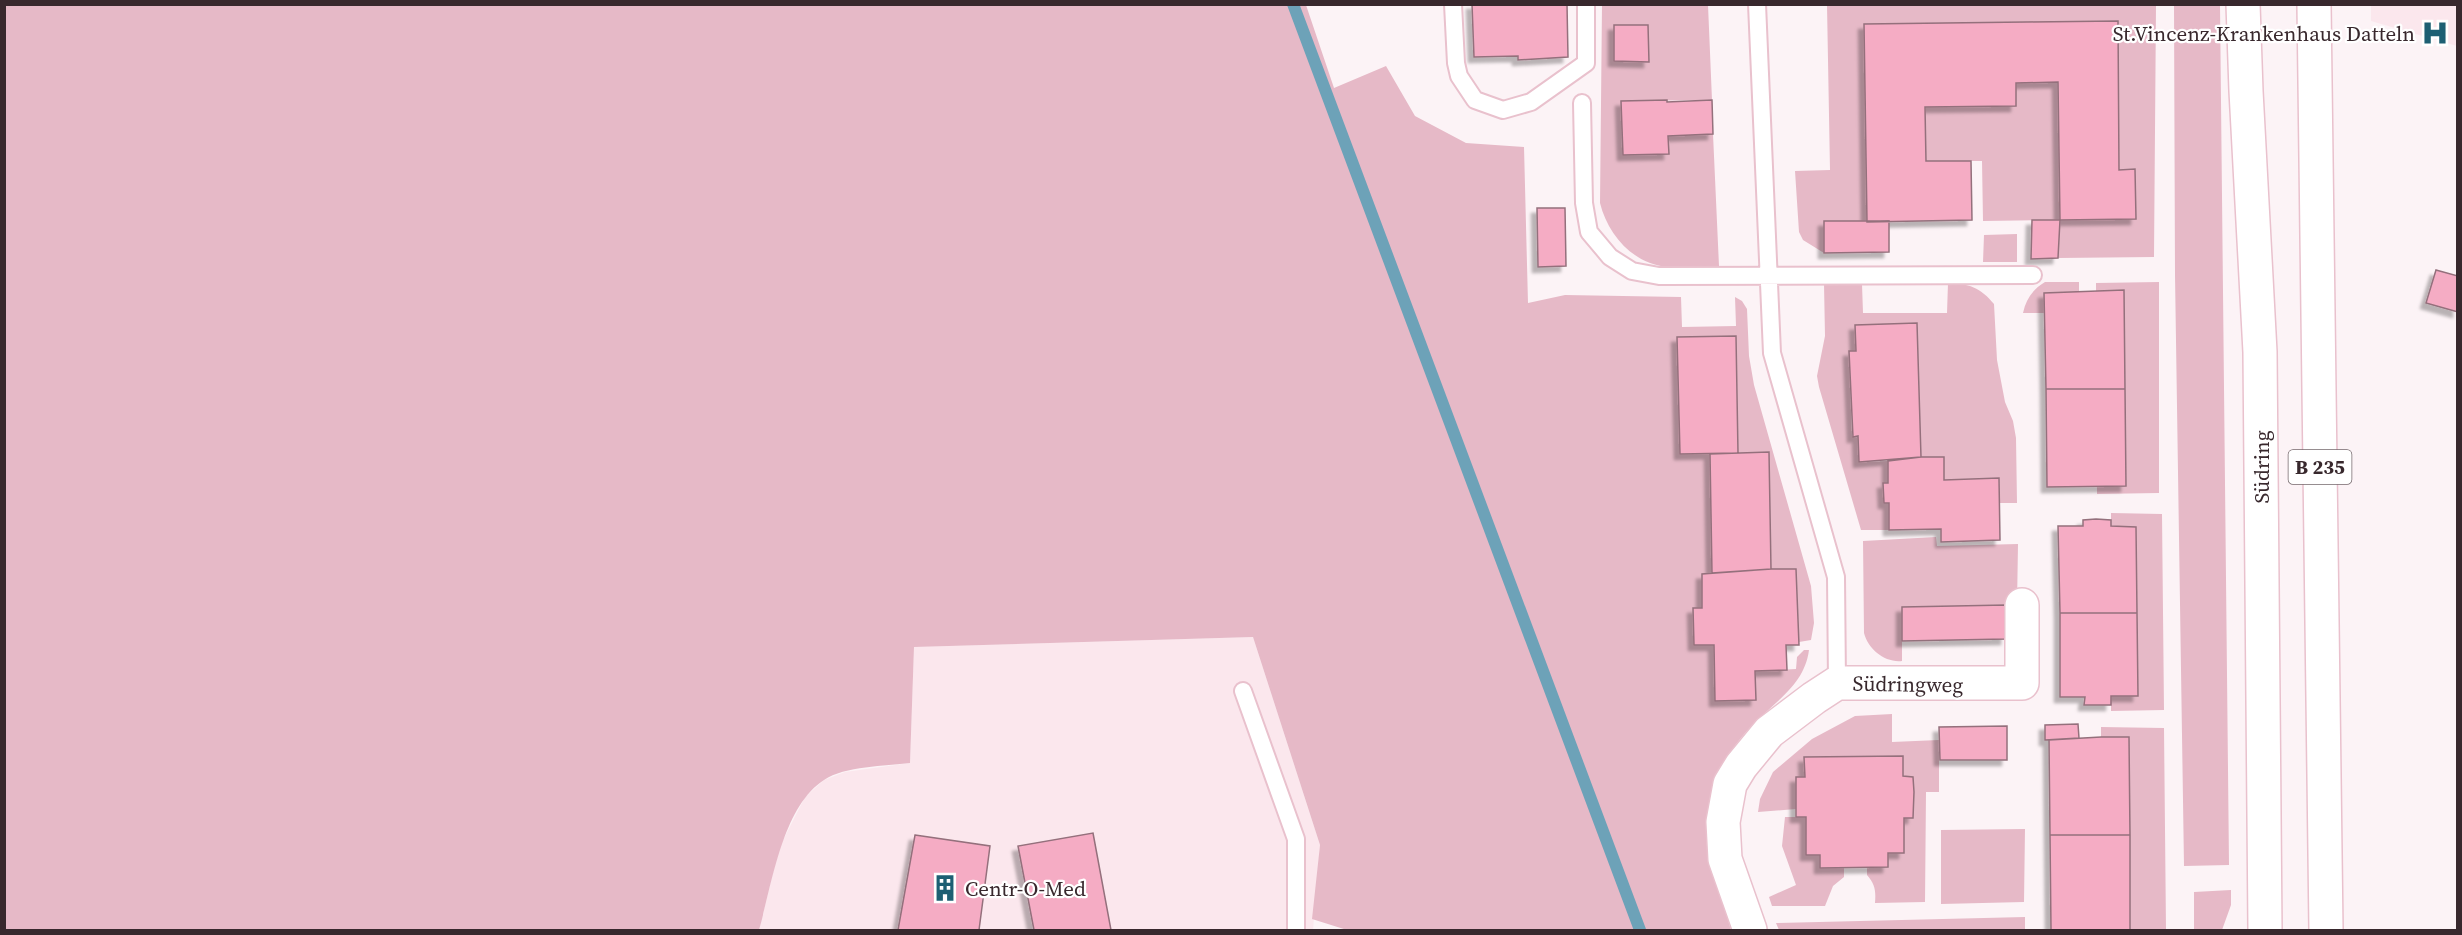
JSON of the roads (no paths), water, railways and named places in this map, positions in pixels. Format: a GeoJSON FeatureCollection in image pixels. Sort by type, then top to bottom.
{"type":"FeatureCollection","features":[{"type":"Feature","properties":{"kind":"main road","name":"Südring"},"geometry":{"type":"LineString","coordinates":[[2243,4],[2260,352],[2265,930]]}},
{"type":"Feature","properties":{"kind":"main road","name":"B 235"},"geometry":{"type":"LineString","coordinates":[[2314,4],[2326,930]]}},
{"type":"Feature","properties":{"kind":"main road","name":"Südringweg"},"geometry":{"type":"LineString","coordinates":[[1750,930],[1725,859],[1723,841],[1725,803],[1730,784],[1741,766],[1769,732],[1838,683],[2022,683],[2022,605]]}},
{"type":"Feature","properties":{"kind":"lane"},"geometry":{"type":"LineString","coordinates":[[1453,4],[1456,63],[1459,76],[1475,100],[1503,110],[1531,102],[1586,63],[1586,4]]}},
{"type":"Feature","properties":{"kind":"lane"},"geometry":{"type":"LineString","coordinates":[[1757,4],[1772,353],[1836,577],[1838,683]]}},
{"type":"Feature","properties":{"kind":"lane"},"geometry":{"type":"LineString","coordinates":[[1582,103],[1584,203],[1589,232],[1610,257],[1632,271],[1659,276],[2033,275]]}},
{"type":"Feature","properties":{"kind":"lane"},"geometry":{"type":"LineString","coordinates":[[1243,691],[1296,839],[1296,930]]}},
{"type":"Feature","properties":{"kind":"waterway"},"geometry":{"type":"LineString","coordinates":[[1293,4],[1640,930]]}},
{"type":"Feature","properties":{"kind":"place","name":"St.Vincenz-Krankenhaus Datteln"},"geometry":{"type":"Point","coordinates":[2435,33]}},
{"type":"Feature","properties":{"kind":"place","name":"Centr-O-Med"},"geometry":{"type":"Point","coordinates":[945,888]}}]}
